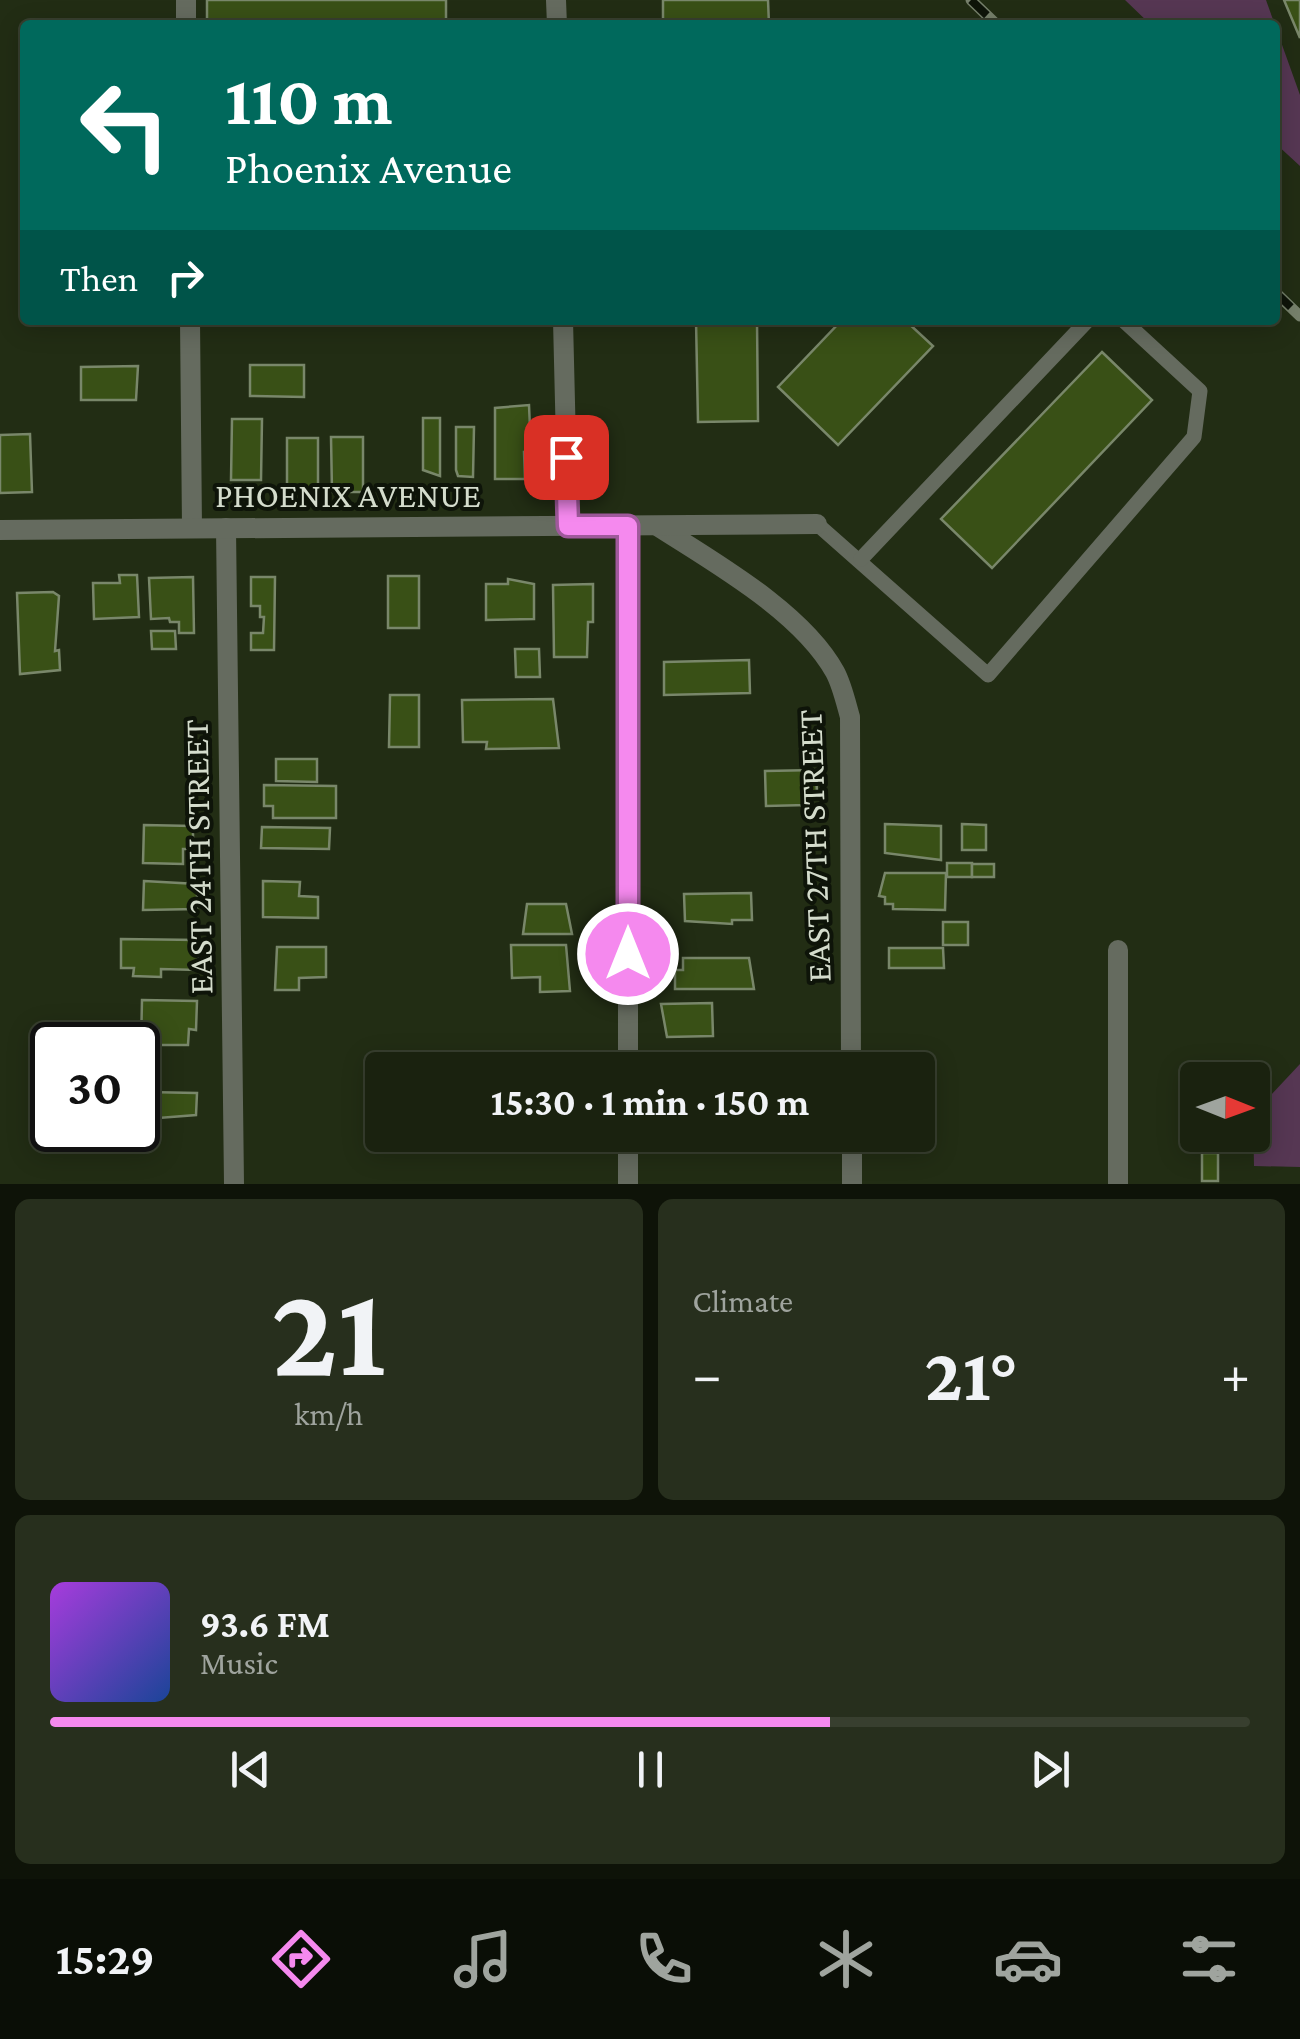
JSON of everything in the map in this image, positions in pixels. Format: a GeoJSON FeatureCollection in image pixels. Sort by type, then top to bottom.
{"type":"FeatureCollection","features":[{"type":"Feature","properties":{"kind":"street"},"geometry":{"type":"LineString","coordinates":[[190,325],[192,528]]}},
{"type":"Feature","properties":{"kind":"street"},"geometry":{"type":"LineString","coordinates":[[563,325],[568,526]]}},
{"type":"Feature","properties":{"kind":"street","name":"PHOENIX AVENUE"},"geometry":{"type":"LineString","coordinates":[[0,530],[817,524]]}},
{"type":"Feature","properties":{"kind":"street"},"geometry":{"type":"LineString","coordinates":[[628,526],[628,1052]]}},
{"type":"Feature","properties":{"kind":"street","name":"EAST 27TH STREET"},"geometry":{"type":"LineString","coordinates":[[658,526],[742,581],[814,644],[836,673],[850,717],[852,1052]]}},
{"type":"Feature","properties":{"kind":"street","name":"EAST 24TH STREET"},"geometry":{"type":"LineString","coordinates":[[226,528],[234,1184]]}},
{"type":"Feature","properties":{"kind":"street"},"geometry":{"type":"LineString","coordinates":[[1118,950],[1118,1184]]}},
{"type":"Feature","properties":{"kind":"street"},"geometry":{"type":"LineString","coordinates":[[628,1152],[628,1184]]}},
{"type":"Feature","properties":{"kind":"street"},"geometry":{"type":"LineString","coordinates":[[852,1152],[852,1184]]}},
{"type":"Feature","properties":{"kind":"lane"},"geometry":{"type":"LineString","coordinates":[[860,559],[1083,325]]}},
{"type":"Feature","properties":{"kind":"lane"},"geometry":{"type":"LineString","coordinates":[[817,524],[988,675],[1194,437],[1200,391],[1127,325]]}},
{"type":"Feature","properties":{"kind":"shaded area"},"geometry":{"type":"Polygon","coordinates":[[[1125,0],[1266,0],[1273,20],[1146,20],[1125,0]]]}},
{"type":"Feature","properties":{"kind":"shaded area"},"geometry":{"type":"Polygon","coordinates":[[[1280,39],[1300,95],[1300,166],[1280,148],[1280,39]]]}},
{"type":"Feature","properties":{"kind":"shaded area"},"geometry":{"type":"Polygon","coordinates":[[[1300,1064],[1300,1167],[1254,1166],[1254,1152],[1270,1152],[1270,1096],[1300,1064]]]}},
{"type":"Feature","properties":{"kind":"building"},"geometry":{"type":"Polygon","coordinates":[[[207,0],[446,0],[446,20],[207,20],[207,0]]]}},
{"type":"Feature","properties":{"kind":"building"},"geometry":{"type":"Polygon","coordinates":[[[663,0],[768,0],[769,20],[663,20],[663,0]]]}},
{"type":"Feature","properties":{"kind":"building"},"geometry":{"type":"Polygon","coordinates":[[[1284,0],[1300,0],[1300,38],[1284,0]]]}},
{"type":"Feature","properties":{"kind":"building"},"geometry":{"type":"Polygon","coordinates":[[[696,325],[757,325],[758,421],[698,422],[696,325]]]}},
{"type":"Feature","properties":{"kind":"building"},"geometry":{"type":"Polygon","coordinates":[[[837,325],[910,325],[933,346],[838,445],[778,387],[837,325]]]}},
{"type":"Feature","properties":{"kind":"building"},"geometry":{"type":"Polygon","coordinates":[[[1102,352],[1152,400],[992,568],[941,519],[1102,352]]]}},
{"type":"Feature","properties":{"kind":"building"},"geometry":{"type":"Polygon","coordinates":[[[250,365],[304,365],[304,397],[250,396],[250,365]]]}},
{"type":"Feature","properties":{"kind":"building"},"geometry":{"type":"Polygon","coordinates":[[[138,366],[136,400],[81,400],[81,367],[138,366]]]}},
{"type":"Feature","properties":{"kind":"building"},"geometry":{"type":"Polygon","coordinates":[[[529,405],[531,452],[524,452],[525,479],[495,479],[495,408],[529,405]]]}},
{"type":"Feature","properties":{"kind":"building"},"geometry":{"type":"Polygon","coordinates":[[[423,418],[440,418],[440,476],[423,470],[423,418]]]}},
{"type":"Feature","properties":{"kind":"building"},"geometry":{"type":"Polygon","coordinates":[[[232,419],[262,419],[261,480],[231,480],[232,419]]]}},
{"type":"Feature","properties":{"kind":"building"},"geometry":{"type":"Polygon","coordinates":[[[456,427],[474,427],[473,477],[458,476],[456,427]]]}},
{"type":"Feature","properties":{"kind":"building"},"geometry":{"type":"Polygon","coordinates":[[[30,434],[32,492],[0,493],[0,435],[30,434]]]}},
{"type":"Feature","properties":{"kind":"building"},"geometry":{"type":"Polygon","coordinates":[[[331,437],[363,437],[363,492],[332,492],[331,437]]]}},
{"type":"Feature","properties":{"kind":"building"},"geometry":{"type":"Polygon","coordinates":[[[287,438],[318,438],[318,488],[287,488],[287,438]]]}},
{"type":"Feature","properties":{"kind":"building"},"geometry":{"type":"Polygon","coordinates":[[[119,575],[137,575],[139,617],[94,619],[93,583],[120,583],[119,575]]]}},
{"type":"Feature","properties":{"kind":"building"},"geometry":{"type":"Polygon","coordinates":[[[388,576],[419,576],[419,628],[388,628],[388,576]]]}},
{"type":"Feature","properties":{"kind":"building"},"geometry":{"type":"Polygon","coordinates":[[[193,577],[194,633],[179,633],[179,622],[170,622],[169,618],[151,619],[149,578],[193,577]]]}},
{"type":"Feature","properties":{"kind":"building"},"geometry":{"type":"Polygon","coordinates":[[[251,577],[275,577],[274,650],[251,650],[251,633],[263,633],[264,617],[260,617],[260,606],[251,606],[251,577]]]}},
{"type":"Feature","properties":{"kind":"building"},"geometry":{"type":"Polygon","coordinates":[[[508,579],[534,584],[534,619],[486,620],[486,584],[508,584],[508,579]]]}},
{"type":"Feature","properties":{"kind":"building"},"geometry":{"type":"Polygon","coordinates":[[[593,584],[593,622],[588,622],[587,657],[554,657],[553,585],[593,584]]]}},
{"type":"Feature","properties":{"kind":"building"},"geometry":{"type":"Polygon","coordinates":[[[53,592],[59,596],[55,651],[59,650],[60,670],[20,674],[17,593],[53,592]]]}},
{"type":"Feature","properties":{"kind":"building"},"geometry":{"type":"Polygon","coordinates":[[[151,631],[175,631],[176,649],[152,649],[151,631]]]}},
{"type":"Feature","properties":{"kind":"building"},"geometry":{"type":"Polygon","coordinates":[[[515,649],[539,649],[540,677],[516,677],[515,649]]]}},
{"type":"Feature","properties":{"kind":"building"},"geometry":{"type":"Polygon","coordinates":[[[749,660],[750,693],[664,695],[664,662],[749,660]]]}},
{"type":"Feature","properties":{"kind":"building"},"geometry":{"type":"Polygon","coordinates":[[[390,695],[419,695],[419,747],[389,747],[390,695]]]}},
{"type":"Feature","properties":{"kind":"building"},"geometry":{"type":"Polygon","coordinates":[[[553,699],[559,748],[486,749],[487,742],[463,742],[462,700],[553,699]]]}},
{"type":"Feature","properties":{"kind":"building"},"geometry":{"type":"Polygon","coordinates":[[[276,759],[317,759],[317,782],[276,781],[276,759]]]}},
{"type":"Feature","properties":{"kind":"building"},"geometry":{"type":"Polygon","coordinates":[[[816,770],[817,794],[807,794],[807,805],[766,806],[765,771],[816,770]]]}},
{"type":"Feature","properties":{"kind":"building"},"geometry":{"type":"Polygon","coordinates":[[[264,785],[336,786],[336,818],[273,818],[273,806],[264,806],[264,785]]]}},
{"type":"Feature","properties":{"kind":"building"},"geometry":{"type":"Polygon","coordinates":[[[885,824],[941,826],[941,860],[885,853],[885,824]]]}},
{"type":"Feature","properties":{"kind":"building"},"geometry":{"type":"Polygon","coordinates":[[[962,824],[986,825],[986,850],[962,850],[962,824]]]}},
{"type":"Feature","properties":{"kind":"building"},"geometry":{"type":"Polygon","coordinates":[[[144,825],[193,826],[193,849],[183,849],[183,864],[143,863],[144,825]]]}},
{"type":"Feature","properties":{"kind":"building"},"geometry":{"type":"Polygon","coordinates":[[[262,827],[330,828],[329,849],[261,848],[262,827]]]}},
{"type":"Feature","properties":{"kind":"building"},"geometry":{"type":"Polygon","coordinates":[[[947,863],[972,863],[972,877],[947,877],[947,863]]]}},
{"type":"Feature","properties":{"kind":"building"},"geometry":{"type":"Polygon","coordinates":[[[972,864],[994,864],[994,877],[972,877],[972,864]]]}},
{"type":"Feature","properties":{"kind":"building"},"geometry":{"type":"Polygon","coordinates":[[[885,873],[946,873],[945,910],[893,909],[893,904],[885,904],[885,897],[879,896],[885,873]]]}},
{"type":"Feature","properties":{"kind":"building"},"geometry":{"type":"Polygon","coordinates":[[[144,881],[197,884],[197,909],[143,910],[144,881]]]}},
{"type":"Feature","properties":{"kind":"building"},"geometry":{"type":"Polygon","coordinates":[[[263,881],[300,882],[299,896],[318,897],[318,918],[263,917],[263,881]]]}},
{"type":"Feature","properties":{"kind":"building"},"geometry":{"type":"Polygon","coordinates":[[[751,893],[752,920],[732,920],[732,924],[685,921],[684,894],[751,893]]]}},
{"type":"Feature","properties":{"kind":"building"},"geometry":{"type":"Polygon","coordinates":[[[527,904],[566,904],[572,934],[523,934],[527,904]]]}},
{"type":"Feature","properties":{"kind":"building"},"geometry":{"type":"Polygon","coordinates":[[[943,922],[968,922],[968,945],[943,945],[943,922]]]}},
{"type":"Feature","properties":{"kind":"building"},"geometry":{"type":"Polygon","coordinates":[[[121,939],[198,940],[198,970],[161,969],[161,977],[133,976],[134,968],[121,968],[121,939]]]}},
{"type":"Feature","properties":{"kind":"building"},"geometry":{"type":"Polygon","coordinates":[[[511,945],[566,945],[570,991],[540,992],[540,977],[512,978],[511,945]]]}},
{"type":"Feature","properties":{"kind":"building"},"geometry":{"type":"Polygon","coordinates":[[[277,947],[326,947],[326,977],[299,978],[299,990],[275,990],[277,947]]]}},
{"type":"Feature","properties":{"kind":"building"},"geometry":{"type":"Polygon","coordinates":[[[889,948],[943,948],[944,968],[889,968],[889,948]]]}},
{"type":"Feature","properties":{"kind":"building"},"geometry":{"type":"Polygon","coordinates":[[[683,958],[749,958],[754,989],[675,989],[675,970],[683,970],[683,958]]]}},
{"type":"Feature","properties":{"kind":"building"},"geometry":{"type":"Polygon","coordinates":[[[142,1000],[197,1001],[196,1030],[189,1029],[188,1045],[160,1045],[160,1022],[142,1022],[142,1000]]]}},
{"type":"Feature","properties":{"kind":"building"},"geometry":{"type":"Polygon","coordinates":[[[712,1003],[713,1036],[667,1037],[661,1004],[712,1003]]]}},
{"type":"Feature","properties":{"kind":"building"},"geometry":{"type":"Polygon","coordinates":[[[160,1092],[197,1093],[196,1115],[160,1118],[160,1092]]]}},
{"type":"Feature","properties":{"kind":"building"},"geometry":{"type":"Polygon","coordinates":[[[1202,1153],[1218,1153],[1218,1181],[1202,1181],[1202,1153]]]}},
{"type":"Feature","properties":{"kind":"railway"},"geometry":{"type":"LineString","coordinates":[[971,0],[992,20]]}},
{"type":"Feature","properties":{"kind":"railway"},"geometry":{"type":"LineString","coordinates":[[1280,297],[1300,316]]}},
{"type":"Feature","properties":{"kind":"route"},"geometry":{"type":"LineString","coordinates":[[566,457],[568,526],[628,526],[628,954]]}}]}
